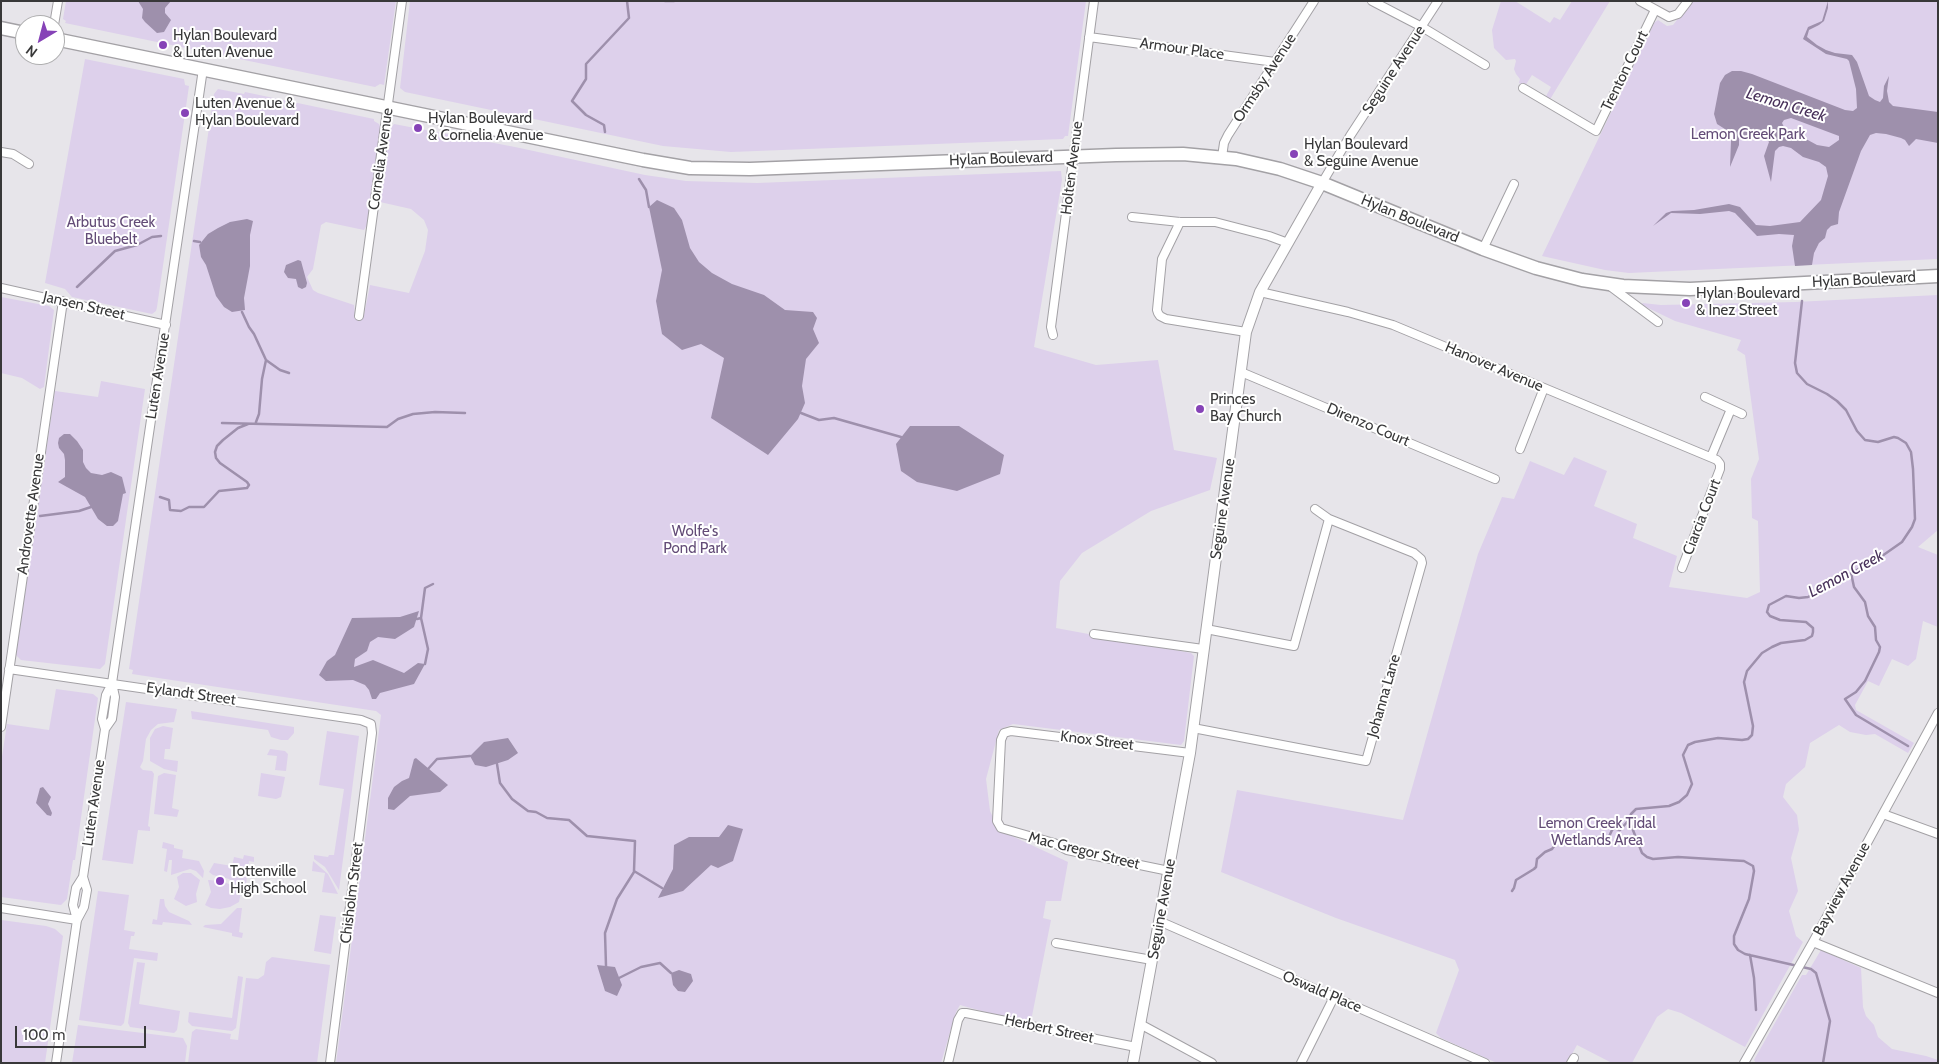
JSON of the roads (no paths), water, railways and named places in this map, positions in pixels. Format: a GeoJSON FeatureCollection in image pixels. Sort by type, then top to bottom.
{"type":"FeatureCollection","features":[{"type":"Feature","properties":{"kind":"main road"},"geometry":{"type":"LineString","coordinates":[[1,28],[15,31]]}},
{"type":"Feature","properties":{"kind":"main road","name":"Hylan Boulevard"},"geometry":{"type":"LineString","coordinates":[[65,42],[690,168],[750,169],[1074,156],[1174,154],[1222,157],[1280,169],[1322,183],[1482,248],[1550,272],[1609,284],[1672,290],[1938,276]]}},
{"type":"Feature","properties":{"kind":"street"},"geometry":{"type":"LineString","coordinates":[[56,15],[58,1]]}},
{"type":"Feature","properties":{"kind":"street","name":"Cornelia Avenue"},"geometry":{"type":"LineString","coordinates":[[359,316],[402,1]]}},
{"type":"Feature","properties":{"kind":"street","name":"Holten Avenue"},"geometry":{"type":"LineString","coordinates":[[1053,335],[1052,326],[1094,1]]}},
{"type":"Feature","properties":{"kind":"street","name":"Ormsby Avenue"},"geometry":{"type":"LineString","coordinates":[[1222,157],[1226,138],[1314,1]]}},
{"type":"Feature","properties":{"kind":"street"},"geometry":{"type":"LineString","coordinates":[[1372,1],[1422,27],[1485,65]]}},
{"type":"Feature","properties":{"kind":"street","name":"Seguine Avenue"},"geometry":{"type":"LineString","coordinates":[[1133,1063],[1190,752],[1246,332],[1260,292],[1322,183],[1350,136],[1438,1]]}},
{"type":"Feature","properties":{"kind":"street"},"geometry":{"type":"LineString","coordinates":[[1640,1],[1664,15],[1673,16],[1678,14],[1688,1]]}},
{"type":"Feature","properties":{"kind":"street","name":"Trenton Court"},"geometry":{"type":"LineString","coordinates":[[1523,88],[1596,131],[1655,10]]}},
{"type":"Feature","properties":{"kind":"street","name":"Armour Place"},"geometry":{"type":"LineString","coordinates":[[1089,37],[1275,62]]}},
{"type":"Feature","properties":{"kind":"street","name":"Luten Avenue"},"geometry":{"type":"LineString","coordinates":[[77,920],[73,905],[76,888],[83,877],[105,729],[112,719],[115,697],[112,683],[203,70]]}},
{"type":"Feature","properties":{"kind":"street"},"geometry":{"type":"LineString","coordinates":[[1,152],[13,154],[29,164]]}},
{"type":"Feature","properties":{"kind":"street"},"geometry":{"type":"LineString","coordinates":[[1482,248],[1514,184]]}},
{"type":"Feature","properties":{"kind":"street"},"geometry":{"type":"LineString","coordinates":[[1132,217],[1180,222],[1215,222],[1288,243]]}},
{"type":"Feature","properties":{"kind":"street"},"geometry":{"type":"LineString","coordinates":[[1180,222],[1162,259],[1157,310],[1160,316],[1246,332]]}},
{"type":"Feature","properties":{"kind":"street"},"geometry":{"type":"LineString","coordinates":[[1609,284],[1658,322]]}},
{"type":"Feature","properties":{"kind":"street","name":"Jansen Street"},"geometry":{"type":"LineString","coordinates":[[1,288],[166,325]]}},
{"type":"Feature","properties":{"kind":"street","name":"Hanover Avenue"},"geometry":{"type":"LineString","coordinates":[[1260,292],[1332,308],[1393,325],[1711,457],[1720,464]]}},
{"type":"Feature","properties":{"kind":"street","name":"Androvette Avenue"},"geometry":{"type":"LineString","coordinates":[[1,727],[63,301]]}},
{"type":"Feature","properties":{"kind":"street","name":"Direnzo Court"},"geometry":{"type":"LineString","coordinates":[[1241,372],[1495,479]]}},
{"type":"Feature","properties":{"kind":"street"},"geometry":{"type":"LineString","coordinates":[[1520,448],[1544,388]]}},
{"type":"Feature","properties":{"kind":"street"},"geometry":{"type":"LineString","coordinates":[[1705,397],[1742,414]]}},
{"type":"Feature","properties":{"kind":"street"},"geometry":{"type":"LineString","coordinates":[[1711,457],[1731,409]]}},
{"type":"Feature","properties":{"kind":"street","name":"Ciarcia Court"},"geometry":{"type":"LineString","coordinates":[[1682,568],[1720,469],[1720,464]]}},
{"type":"Feature","properties":{"kind":"street","name":"Johanna Lane"},"geometry":{"type":"LineString","coordinates":[[1193,728],[1366,761],[1422,563],[1421,559],[1414,553],[1329,519],[1315,509]]}},
{"type":"Feature","properties":{"kind":"street"},"geometry":{"type":"LineString","coordinates":[[1206,629],[1294,646],[1329,519]]}},
{"type":"Feature","properties":{"kind":"street"},"geometry":{"type":"LineString","coordinates":[[1094,634],[1204,649]]}},
{"type":"Feature","properties":{"kind":"street","name":"Eylandt Street"},"geometry":{"type":"LineString","coordinates":[[9,669],[361,720],[371,724]]}},
{"type":"Feature","properties":{"kind":"street","name":"Bayview Avenue"},"geometry":{"type":"LineString","coordinates":[[1744,1063],[1806,955],[1938,713]]}},
{"type":"Feature","properties":{"kind":"street","name":"Chisholm Street"},"geometry":{"type":"LineString","coordinates":[[330,1063],[372,733],[371,724]]}},
{"type":"Feature","properties":{"kind":"street","name":"Knox Street"},"geometry":{"type":"LineString","coordinates":[[1001,828],[997,821],[1000,740],[1004,733],[1011,731],[1190,752]]}},
{"type":"Feature","properties":{"kind":"street"},"geometry":{"type":"LineString","coordinates":[[1883,814],[1938,834]]}},
{"type":"Feature","properties":{"kind":"street","name":"Mac Gregor Street"},"geometry":{"type":"LineString","coordinates":[[1001,828],[1054,844],[1067,850],[1168,871]]}},
{"type":"Feature","properties":{"kind":"street","name":"Luten Avenue"},"geometry":{"type":"LineString","coordinates":[[56,1063],[77,920],[84,907],[87,890],[83,877]]}},
{"type":"Feature","properties":{"kind":"street"},"geometry":{"type":"LineString","coordinates":[[1,908],[77,920]]}},
{"type":"Feature","properties":{"kind":"street","name":"Oswald Place"},"geometry":{"type":"LineString","coordinates":[[1160,922],[1485,1063]]}},
{"type":"Feature","properties":{"kind":"street"},"geometry":{"type":"LineString","coordinates":[[1813,942],[1938,993]]}},
{"type":"Feature","properties":{"kind":"street"},"geometry":{"type":"LineString","coordinates":[[1056,943],[1152,960]]}},
{"type":"Feature","properties":{"kind":"street"},"geometry":{"type":"LineString","coordinates":[[1301,1063],[1334,997]]}},
{"type":"Feature","properties":{"kind":"street","name":"Herbert Street"},"geometry":{"type":"LineString","coordinates":[[948,1063],[958,1020],[962,1013],[970,1013],[1136,1047]]}},
{"type":"Feature","properties":{"kind":"street"},"geometry":{"type":"LineString","coordinates":[[1140,1024],[1212,1063]]}},
{"type":"Feature","properties":{"kind":"water"},"geometry":{"type":"Polygon","coordinates":[[[138,1],[171,1],[165,8],[165,13],[171,20],[164,32],[157,33],[145,22],[142,18],[143,9],[138,1]]]}},
{"type":"Feature","properties":{"kind":"water"},"geometry":{"type":"Polygon","coordinates":[[[1828,1],[1824,21],[1809,30],[1807,37],[1826,50],[1852,55],[1857,62],[1869,96],[1875,100],[1880,102],[1883,98],[1884,86],[1889,76],[1887,91],[1889,102],[1893,106],[1938,112],[1938,143],[1916,139],[1909,146],[1901,138],[1876,133],[1870,135],[1861,151],[1839,212],[1838,224],[1831,226],[1827,230],[1825,238],[1819,243],[1814,253],[1812,265],[1795,266],[1792,246],[1794,235],[1757,236],[1735,213],[1729,211],[1700,214],[1671,213],[1653,226],[1666,213],[1672,211],[1694,210],[1729,204],[1740,207],[1756,225],[1770,226],[1800,222],[1821,200],[1828,176],[1826,167],[1819,162],[1803,157],[1791,148],[1779,147],[1775,151],[1771,182],[1764,156],[1769,142],[1760,136],[1740,135],[1739,145],[1730,167],[1731,141],[1728,131],[1717,124],[1714,114],[1720,83],[1725,75],[1732,71],[1752,74],[1845,110],[1853,111],[1857,108],[1856,89],[1849,61],[1826,54],[1803,39],[1808,27],[1822,21],[1828,1]],[[1791,118],[1784,120],[1782,123],[1784,127],[1817,145],[1829,147],[1839,140],[1839,136],[1791,118]]]}},
{"type":"Feature","properties":{"kind":"water"},"geometry":{"type":"Polygon","coordinates":[[[657,200],[674,208],[682,220],[690,248],[699,262],[712,273],[732,284],[764,295],[785,310],[813,312],[817,318],[813,329],[819,343],[806,359],[802,386],[805,403],[798,419],[768,455],[711,418],[724,358],[701,344],[682,350],[662,334],[656,301],[662,270],[649,207],[657,200]]]}},
{"type":"Feature","properties":{"kind":"water"},"geometry":{"type":"Polygon","coordinates":[[[247,219],[253,221],[250,235],[250,266],[244,298],[245,310],[232,312],[224,307],[216,296],[206,265],[201,257],[199,245],[208,234],[218,228],[230,222],[247,219]]]}},
{"type":"Feature","properties":{"kind":"water"},"geometry":{"type":"Polygon","coordinates":[[[298,260],[301,261],[307,283],[306,287],[302,289],[298,287],[296,279],[288,278],[284,272],[286,265],[298,260]]]}},
{"type":"Feature","properties":{"kind":"water"},"geometry":{"type":"Polygon","coordinates":[[[910,426],[959,426],[1004,455],[1000,474],[957,491],[917,482],[901,471],[896,444],[910,426]]]}},
{"type":"Feature","properties":{"kind":"water"},"geometry":{"type":"Polygon","coordinates":[[[64,434],[70,434],[77,441],[83,450],[83,462],[91,473],[102,475],[111,472],[122,477],[126,493],[123,494],[118,521],[113,526],[107,526],[98,519],[85,497],[58,482],[65,477],[64,454],[59,448],[58,443],[59,438],[64,434]]]}},
{"type":"Feature","properties":{"kind":"water"},"geometry":{"type":"Polygon","coordinates":[[[419,611],[414,627],[395,639],[378,637],[370,642],[367,651],[355,659],[354,667],[373,660],[404,673],[418,663],[425,664],[414,684],[380,693],[376,699],[372,699],[365,685],[353,680],[326,681],[319,675],[327,661],[335,655],[352,618],[400,617],[419,611]]]}},
{"type":"Feature","properties":{"kind":"water"},"geometry":{"type":"Polygon","coordinates":[[[508,738],[518,753],[508,760],[486,767],[475,765],[470,756],[484,742],[508,738]]]}},
{"type":"Feature","properties":{"kind":"water"},"geometry":{"type":"Polygon","coordinates":[[[416,758],[448,785],[440,792],[410,796],[394,810],[388,809],[388,798],[394,787],[409,778],[414,759],[416,758]]]}},
{"type":"Feature","properties":{"kind":"water"},"geometry":{"type":"Polygon","coordinates":[[[43,787],[51,797],[48,804],[52,813],[51,816],[47,815],[36,803],[40,788],[43,787]]]}},
{"type":"Feature","properties":{"kind":"water"},"geometry":{"type":"Polygon","coordinates":[[[728,825],[743,829],[733,861],[718,868],[711,865],[683,891],[658,898],[673,869],[674,845],[689,837],[719,837],[728,825]]]}},
{"type":"Feature","properties":{"kind":"water"},"geometry":{"type":"Polygon","coordinates":[[[597,965],[615,967],[622,985],[617,996],[605,991],[597,965]]]}},
{"type":"Feature","properties":{"kind":"water"},"geometry":{"type":"Polygon","coordinates":[[[679,970],[691,974],[693,981],[685,992],[678,991],[673,985],[671,973],[679,970]]]}},
{"type":"Feature","properties":{"kind":"waterway"},"geometry":{"type":"LineString","coordinates":[[605,132],[604,125],[586,115],[572,101],[586,79],[586,64],[629,18],[627,1]]}},
{"type":"Feature","properties":{"kind":"waterway"},"geometry":{"type":"LineString","coordinates":[[665,1],[674,1]]}},
{"type":"Feature","properties":{"kind":"waterway"},"geometry":{"type":"LineString","coordinates":[[639,179],[646,190],[649,207]]}},
{"type":"Feature","properties":{"kind":"waterway"},"geometry":{"type":"LineString","coordinates":[[77,287],[115,251],[137,245],[152,237],[161,236]]}},
{"type":"Feature","properties":{"kind":"waterway"},"geometry":{"type":"LineString","coordinates":[[194,241],[200,242]]}},
{"type":"Feature","properties":{"kind":"waterway","name":"Lemon Creek"},"geometry":{"type":"LineString","coordinates":[[1802,301],[1795,363],[1797,373],[1807,384],[1837,401],[1846,410],[1857,431],[1865,440],[1878,442],[1894,437],[1906,443],[1911,452],[1915,519],[1902,542],[1882,556],[1808,597],[1786,596],[1769,605],[1767,612],[1770,616],[1780,620],[1806,622],[1813,628],[1813,632],[1812,636],[1805,640],[1781,643],[1772,647],[1762,653],[1747,671],[1744,682],[1753,726],[1752,735],[1748,739],[1742,740],[1718,738],[1688,745],[1683,755],[1692,784],[1687,795],[1679,802],[1669,806],[1636,809],[1631,814],[1629,820],[1642,853],[1647,857],[1653,859],[1678,857],[1744,861],[1753,866],[1754,871],[1749,899],[1734,936],[1734,944],[1738,950],[1745,954],[1811,969],[1816,973],[1830,1021],[1823,1063]]}},
{"type":"Feature","properties":{"kind":"waterway"},"geometry":{"type":"LineString","coordinates":[[242,312],[266,360],[280,370],[289,373]]}},
{"type":"Feature","properties":{"kind":"waterway"},"geometry":{"type":"LineString","coordinates":[[256,422],[259,414],[262,379],[266,360]]}},
{"type":"Feature","properties":{"kind":"waterway"},"geometry":{"type":"LineString","coordinates":[[222,423],[387,427],[398,419],[413,414],[435,412],[465,413]]}},
{"type":"Feature","properties":{"kind":"waterway"},"geometry":{"type":"LineString","coordinates":[[801,413],[819,420],[834,418],[901,437]]}},
{"type":"Feature","properties":{"kind":"waterway"},"geometry":{"type":"LineString","coordinates":[[160,497],[169,500],[170,510],[181,511],[189,507],[204,507],[219,491],[247,488],[249,485],[247,482],[220,463],[216,458],[215,452],[217,446],[223,440],[238,428],[248,424]]}},
{"type":"Feature","properties":{"kind":"waterway"},"geometry":{"type":"LineString","coordinates":[[40,516],[79,511],[91,507]]}},
{"type":"Feature","properties":{"kind":"waterway"},"geometry":{"type":"LineString","coordinates":[[1851,573],[1854,587],[1865,602],[1868,616],[1875,627],[1876,640],[1880,647],[1865,681],[1856,692],[1845,699],[1856,715],[1908,746]]}},
{"type":"Feature","properties":{"kind":"waterway"},"geometry":{"type":"LineString","coordinates":[[421,618],[425,588],[433,584]]}},
{"type":"Feature","properties":{"kind":"waterway"},"geometry":{"type":"LineString","coordinates":[[417,619],[421,618],[428,649],[425,664]]}},
{"type":"Feature","properties":{"kind":"waterway"},"geometry":{"type":"LineString","coordinates":[[428,769],[437,759],[470,756]]}},
{"type":"Feature","properties":{"kind":"waterway"},"geometry":{"type":"LineString","coordinates":[[497,764],[500,783],[512,799],[528,811],[536,812],[547,818],[569,820],[587,836],[635,841],[634,871],[662,888]]}},
{"type":"Feature","properties":{"kind":"waterway"},"geometry":{"type":"LineString","coordinates":[[1512,891],[1516,880],[1534,869],[1537,859],[1552,849],[1560,838],[1600,837],[1603,834],[1607,841],[1614,828],[1620,830],[1628,821]]}},
{"type":"Feature","properties":{"kind":"waterway"},"geometry":{"type":"LineString","coordinates":[[606,966],[605,933],[617,899],[634,872]]}},
{"type":"Feature","properties":{"kind":"waterway"},"geometry":{"type":"LineString","coordinates":[[1750,955],[1756,1010]]}},
{"type":"Feature","properties":{"kind":"waterway"},"geometry":{"type":"LineString","coordinates":[[619,978],[641,967],[660,963],[671,973]]}},
{"type":"Feature","properties":{"kind":"place","name":"Hylan Boulevard & Luten Avenue"},"geometry":{"type":"Point","coordinates":[163,45]}},
{"type":"Feature","properties":{"kind":"place","name":"Luten Avenue & Hylan Boulevard"},"geometry":{"type":"Point","coordinates":[185,113]}},
{"type":"Feature","properties":{"kind":"place","name":"Hylan Boulevard & Cornelia Avenue"},"geometry":{"type":"Point","coordinates":[418,128]}},
{"type":"Feature","properties":{"kind":"place","name":"Hylan Boulevard & Seguine Avenue"},"geometry":{"type":"Point","coordinates":[1294,154]}},
{"type":"Feature","properties":{"kind":"place","name":"Hylan Boulevard & Inez Street"},"geometry":{"type":"Point","coordinates":[1686,303]}},
{"type":"Feature","properties":{"kind":"place","name":"Princes Bay Church"},"geometry":{"type":"Point","coordinates":[1200,409]}},
{"type":"Feature","properties":{"kind":"place","name":"Tottenville High School"},"geometry":{"type":"Point","coordinates":[220,881]}},
{"type":"Feature","properties":{"kind":"park label","name":"Lemon Creek Park"},"geometry":{"type":"Point","coordinates":[1748,135]}},
{"type":"Feature","properties":{"kind":"park label","name":"Arbutus Creek Bluebelt"},"geometry":{"type":"Point","coordinates":[111,232]}},
{"type":"Feature","properties":{"kind":"park label","name":"Wolfe's Pond Park"},"geometry":{"type":"Point","coordinates":[695,540]}},
{"type":"Feature","properties":{"kind":"park label","name":"Lemon Creek Tidal Wetlands Area"},"geometry":{"type":"Point","coordinates":[1597,832]}}]}
